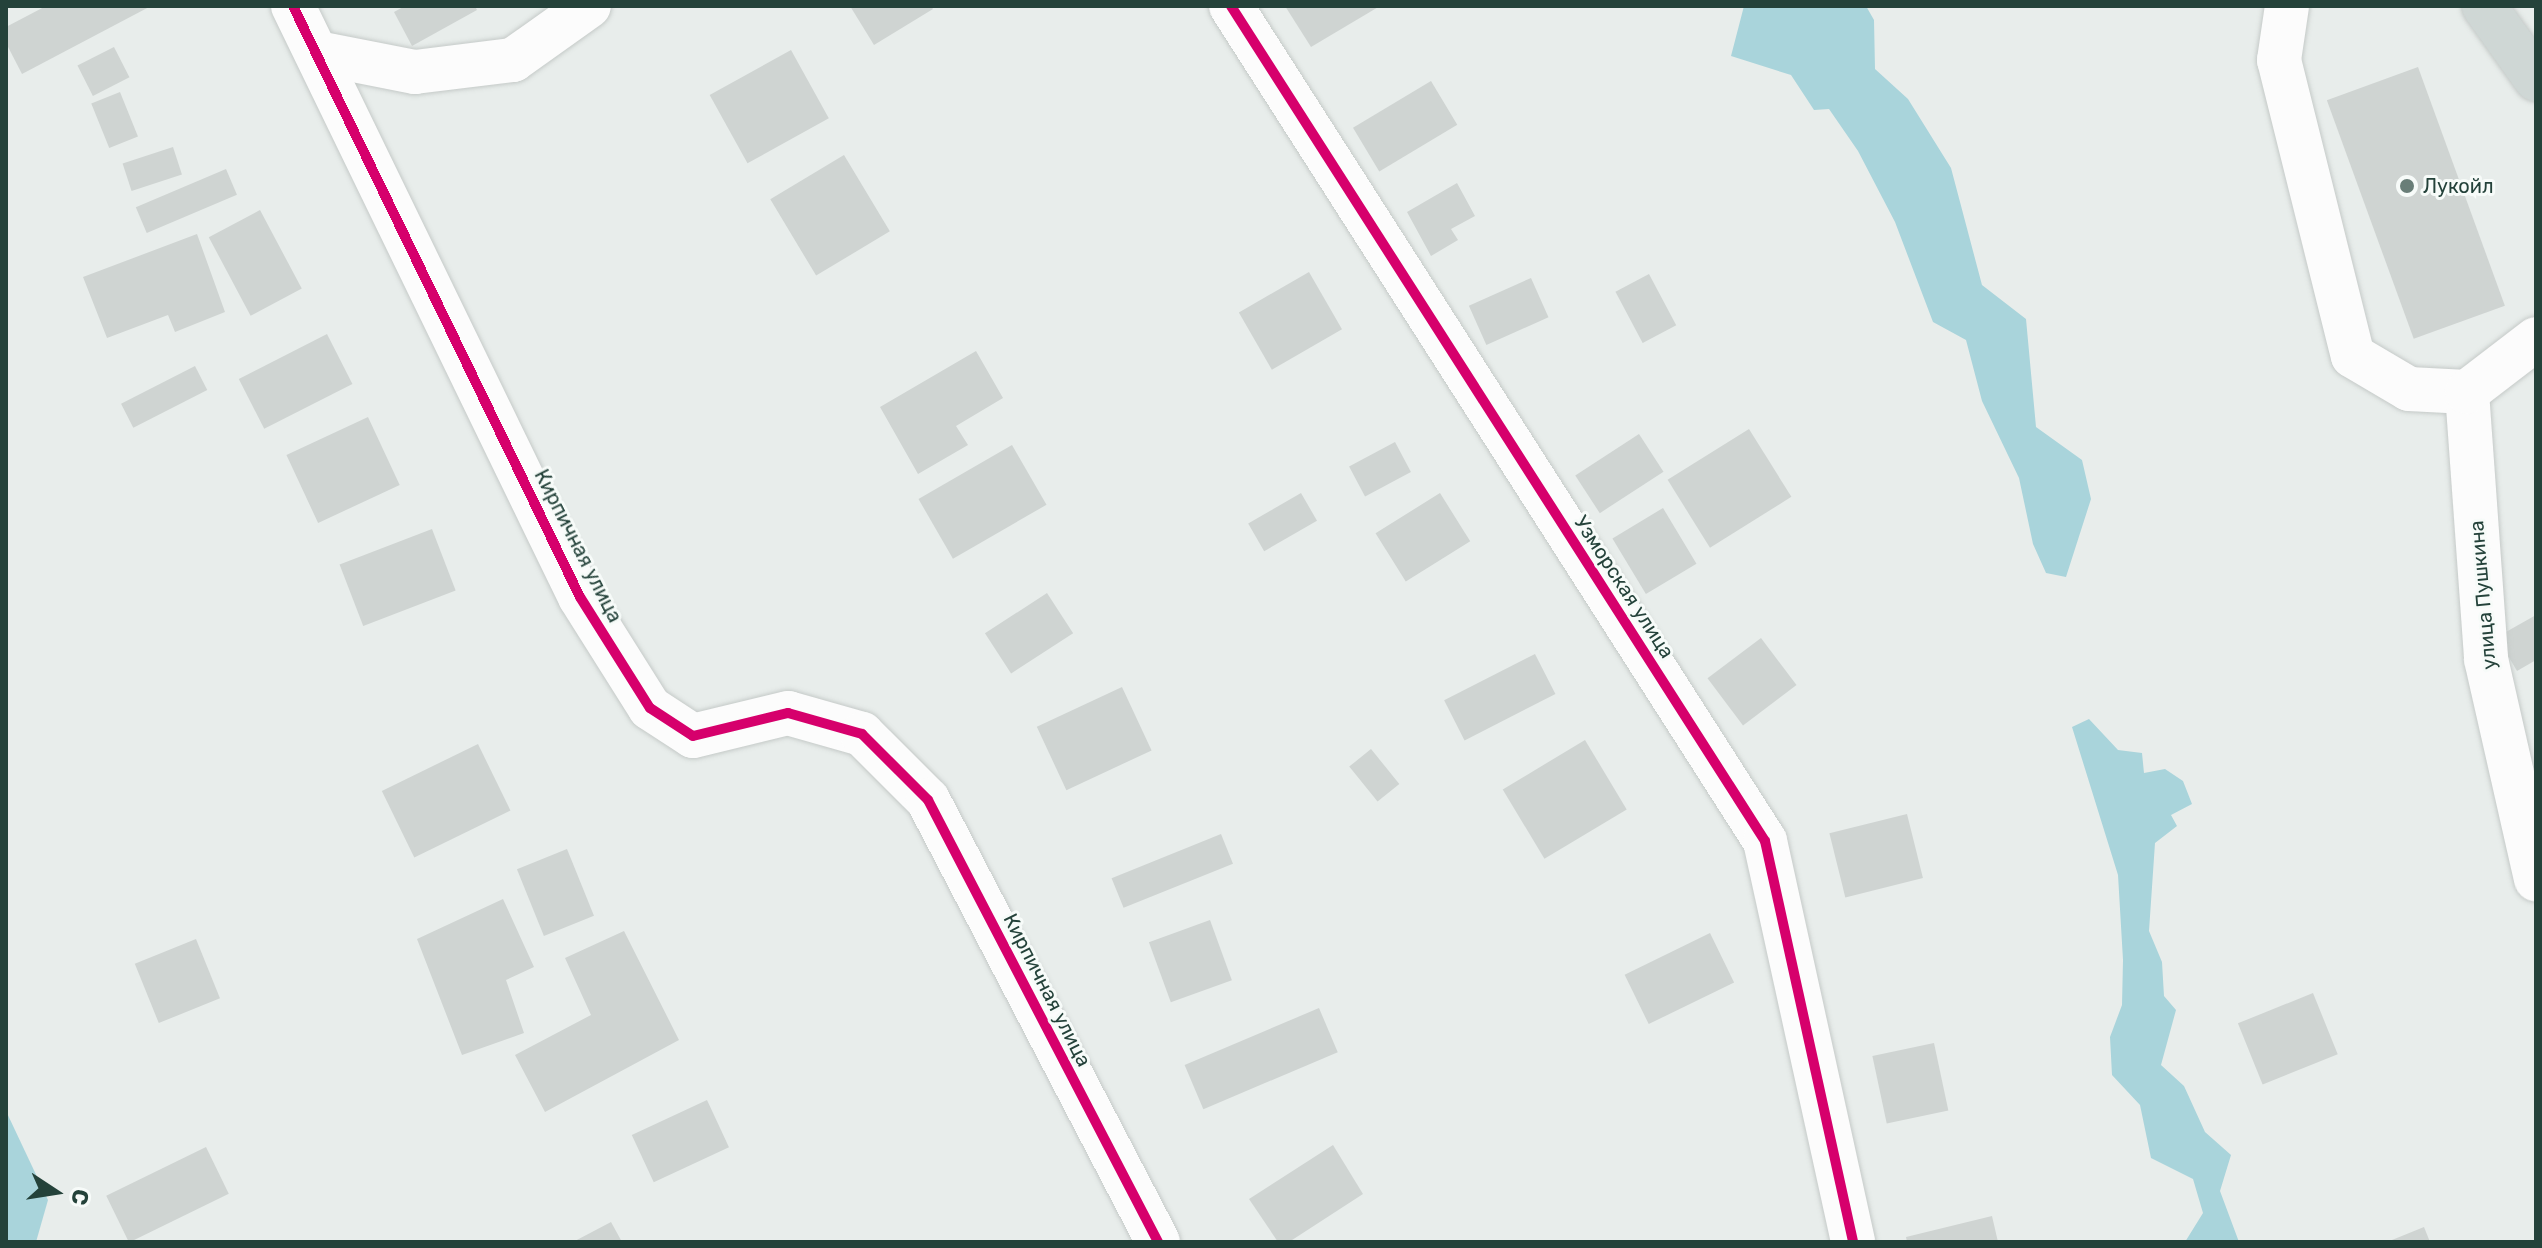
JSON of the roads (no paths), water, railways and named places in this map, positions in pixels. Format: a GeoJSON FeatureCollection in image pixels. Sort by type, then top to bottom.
{"type":"FeatureCollection","features":[{"type":"Feature","properties":{"kind":"main road"},"geometry":{"type":"LineString","coordinates":[[2484,6],[2536,79]]}},
{"type":"Feature","properties":{"kind":"street","name":"Кирпичная улица"},"geometry":{"type":"LineString","coordinates":[[293,6],[580,597],[650,708],[693,736],[788,713],[862,734],[928,800],[1158,1242]]}},
{"type":"Feature","properties":{"kind":"street"},"geometry":{"type":"LineString","coordinates":[[318,53],[415,72],[513,60],[589,6]]}},
{"type":"Feature","properties":{"kind":"street","name":"Узморская улица"},"geometry":{"type":"LineString","coordinates":[[1231,6],[1765,841],[1853,1242]]}},
{"type":"Feature","properties":{"kind":"street"},"geometry":{"type":"LineString","coordinates":[[2287,6],[2279,60],[2353,356],[2409,389],[2467,392],[2536,339]]}},
{"type":"Feature","properties":{"kind":"street","name":"улица Пушкина"},"geometry":{"type":"LineString","coordinates":[[2467,392],[2486,659],[2536,879]]}},
{"type":"Feature","properties":{"kind":"water"},"geometry":{"type":"Polygon","coordinates":[[[1744,6],[1866,6],[1874,20],[1875,69],[1908,99],[1951,168],[1982,285],[2026,319],[2036,427],[2082,460],[2091,499],[2066,577],[2046,573],[2033,544],[2019,478],[1982,401],[1966,340],[1933,322],[1895,222],[1858,151],[1829,109],[1814,110],[1791,75],[1731,56],[1744,6]]]}},
{"type":"Feature","properties":{"kind":"water"},"geometry":{"type":"Polygon","coordinates":[[[2089,719],[2118,750],[2142,753],[2144,773],[2165,769],[2183,781],[2192,804],[2171,815],[2177,826],[2155,843],[2149,931],[2162,962],[2164,996],[2176,1010],[2161,1065],[2184,1086],[2205,1132],[2231,1155],[2220,1191],[2239,1242],[2185,1242],[2203,1213],[2193,1179],[2151,1158],[2140,1105],[2112,1075],[2110,1037],[2122,1005],[2118,875],[2072,727],[2089,719]]]}},
{"type":"Feature","properties":{"kind":"water"},"geometry":{"type":"Polygon","coordinates":[[[6,1111],[48,1200],[36,1242],[6,1242],[6,1111]]]}},
{"type":"Feature","properties":{"kind":"place","name":"Лукойл"},"geometry":{"type":"Point","coordinates":[2407,186]}}]}
